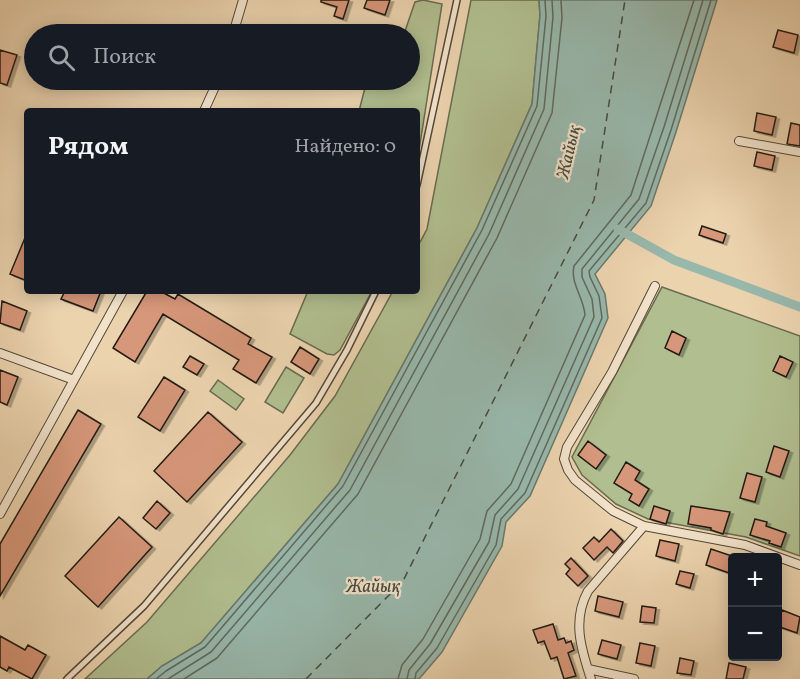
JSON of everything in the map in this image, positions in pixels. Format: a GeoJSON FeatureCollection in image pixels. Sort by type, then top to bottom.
{"type":"FeatureCollection","features":[{"type":"Feature","properties":{"kind":"street"},"geometry":{"type":"LineString","coordinates":[[236,24],[243,0]]}},
{"type":"Feature","properties":{"kind":"street"},"geometry":{"type":"LineString","coordinates":[[420,171],[457,0]]}},
{"type":"Feature","properties":{"kind":"street"},"geometry":{"type":"LineString","coordinates":[[205,108],[213,90]]}},
{"type":"Feature","properties":{"kind":"street"},"geometry":{"type":"LineString","coordinates":[[739,141],[800,152]]}},
{"type":"Feature","properties":{"kind":"street"},"geometry":{"type":"LineString","coordinates":[[655,286],[612,372],[567,447],[564,459],[568,470],[575,480],[613,511],[644,526],[744,545],[800,565]]}},
{"type":"Feature","properties":{"kind":"street"},"geometry":{"type":"LineString","coordinates":[[0,514],[121,294]]}},
{"type":"Feature","properties":{"kind":"street"},"geometry":{"type":"LineString","coordinates":[[67,679],[144,606],[316,403],[347,350],[375,294]]}},
{"type":"Feature","properties":{"kind":"street"},"geometry":{"type":"LineString","coordinates":[[0,353],[74,380]]}},
{"type":"Feature","properties":{"kind":"street"},"geometry":{"type":"LineString","coordinates":[[591,679],[579,629],[578,616],[582,603],[588,591],[644,526]]}},
{"type":"Feature","properties":{"kind":"street"},"geometry":{"type":"LineString","coordinates":[[588,669],[634,679]]}},
{"type":"Feature","properties":{"kind":"green space"},"geometry":{"type":"Polygon","coordinates":[[[423,0],[442,4],[420,144],[420,108],[360,108],[364,90],[420,90],[420,24],[407,24],[415,2],[423,0]]]}},
{"type":"Feature","properties":{"kind":"green space"},"geometry":{"type":"Polygon","coordinates":[[[471,0],[539,0],[540,15],[532,104],[477,228],[338,484],[201,643],[162,666],[147,679],[85,679],[147,622],[290,455],[335,396],[391,294],[420,294],[420,242],[427,229],[471,0]]]}},
{"type":"Feature","properties":{"kind":"green space"},"geometry":{"type":"Polygon","coordinates":[[[662,287],[800,336],[800,556],[746,537],[648,519],[616,504],[582,475],[572,457],[662,287]]]}},
{"type":"Feature","properties":{"kind":"green space"},"geometry":{"type":"Polygon","coordinates":[[[307,294],[370,294],[340,350],[334,355],[327,354],[290,334],[307,294]]]}},
{"type":"Feature","properties":{"kind":"green space"},"geometry":{"type":"Polygon","coordinates":[[[286,367],[304,378],[283,413],[265,402],[286,367]]]}},
{"type":"Feature","properties":{"kind":"green space"},"geometry":{"type":"Polygon","coordinates":[[[218,380],[244,399],[236,410],[210,391],[218,380]]]}},
{"type":"Feature","properties":{"kind":"water","name":"Жайық"},"geometry":{"type":"Polygon","coordinates":[[[539,0],[717,0],[651,206],[595,274],[605,294],[608,318],[530,496],[506,522],[502,546],[442,652],[419,679],[147,679],[162,666],[201,643],[338,484],[477,228],[532,104],[540,15],[539,0]]]}},
{"type":"Feature","properties":{"kind":"building"},"geometry":{"type":"Polygon","coordinates":[[[321,0],[349,0],[343,19],[334,16],[337,7],[321,2],[321,0]]]}},
{"type":"Feature","properties":{"kind":"building"},"geometry":{"type":"Polygon","coordinates":[[[367,0],[390,0],[385,15],[364,8],[367,0]]]}},
{"type":"Feature","properties":{"kind":"building"},"geometry":{"type":"Polygon","coordinates":[[[778,30],[798,35],[794,53],[773,47],[778,30]]]}},
{"type":"Feature","properties":{"kind":"building"},"geometry":{"type":"Polygon","coordinates":[[[0,50],[17,55],[7,85],[0,83],[0,50]]]}},
{"type":"Feature","properties":{"kind":"building"},"geometry":{"type":"Polygon","coordinates":[[[757,113],[776,117],[772,135],[754,131],[757,113]]]}},
{"type":"Feature","properties":{"kind":"building"},"geometry":{"type":"Polygon","coordinates":[[[791,123],[800,125],[800,146],[787,144],[791,123]]]}},
{"type":"Feature","properties":{"kind":"building"},"geometry":{"type":"Polygon","coordinates":[[[757,152],[775,156],[772,170],[754,166],[757,152]]]}},
{"type":"Feature","properties":{"kind":"building"},"geometry":{"type":"Polygon","coordinates":[[[702,226],[726,234],[723,243],[699,235],[702,226]]]}},
{"type":"Feature","properties":{"kind":"building"},"geometry":{"type":"Polygon","coordinates":[[[24,240],[24,280],[10,274],[24,240]]]}},
{"type":"Feature","properties":{"kind":"building"},"geometry":{"type":"Polygon","coordinates":[[[64,294],[100,294],[93,311],[61,299],[64,294]]]}},
{"type":"Feature","properties":{"kind":"building"},"geometry":{"type":"Polygon","coordinates":[[[145,294],[166,294],[175,299],[178,294],[251,338],[248,344],[272,357],[256,383],[233,369],[239,360],[163,314],[135,362],[113,348],[145,294]]]}},
{"type":"Feature","properties":{"kind":"building"},"geometry":{"type":"Polygon","coordinates":[[[2,301],[27,311],[20,330],[0,323],[2,301]]]}},
{"type":"Feature","properties":{"kind":"building"},"geometry":{"type":"Polygon","coordinates":[[[672,331],[686,338],[679,355],[665,348],[672,331]]]}},
{"type":"Feature","properties":{"kind":"building"},"geometry":{"type":"Polygon","coordinates":[[[300,347],[319,359],[310,374],[291,362],[300,347]]]}},
{"type":"Feature","properties":{"kind":"building"},"geometry":{"type":"Polygon","coordinates":[[[190,356],[204,364],[197,375],[183,367],[190,356]]]}},
{"type":"Feature","properties":{"kind":"building"},"geometry":{"type":"Polygon","coordinates":[[[780,356],[793,362],[786,377],[773,371],[780,356]]]}},
{"type":"Feature","properties":{"kind":"building"},"geometry":{"type":"Polygon","coordinates":[[[0,370],[18,377],[7,405],[0,402],[0,370]]]}},
{"type":"Feature","properties":{"kind":"building"},"geometry":{"type":"Polygon","coordinates":[[[164,377],[185,390],[160,431],[138,417],[164,377]]]}},
{"type":"Feature","properties":{"kind":"building"},"geometry":{"type":"Polygon","coordinates":[[[78,410],[101,424],[0,596],[0,544],[78,410]]]}},
{"type":"Feature","properties":{"kind":"building"},"geometry":{"type":"Polygon","coordinates":[[[208,412],[242,442],[187,502],[154,471],[208,412]]]}},
{"type":"Feature","properties":{"kind":"building"},"geometry":{"type":"Polygon","coordinates":[[[588,441],[606,455],[596,469],[578,455],[588,441]]]}},
{"type":"Feature","properties":{"kind":"building"},"geometry":{"type":"Polygon","coordinates":[[[774,446],[789,451],[780,477],[766,472],[774,446]]]}},
{"type":"Feature","properties":{"kind":"building"},"geometry":{"type":"Polygon","coordinates":[[[626,462],[640,471],[635,480],[649,489],[639,506],[629,500],[632,494],[614,483],[626,462]]]}},
{"type":"Feature","properties":{"kind":"building"},"geometry":{"type":"Polygon","coordinates":[[[747,473],[762,477],[755,502],[740,498],[747,473]]]}},
{"type":"Feature","properties":{"kind":"building"},"geometry":{"type":"Polygon","coordinates":[[[157,501],[170,513],[156,529],[143,518],[157,501]]]}},
{"type":"Feature","properties":{"kind":"building"},"geometry":{"type":"Polygon","coordinates":[[[654,506],[670,511],[666,524],[650,519],[654,506]]]}},
{"type":"Feature","properties":{"kind":"building"},"geometry":{"type":"Polygon","coordinates":[[[691,506],[730,512],[723,534],[711,528],[688,524],[691,506]]]}},
{"type":"Feature","properties":{"kind":"building"},"geometry":{"type":"Polygon","coordinates":[[[119,517],[152,547],[98,607],[65,576],[119,517]]]}},
{"type":"Feature","properties":{"kind":"building"},"geometry":{"type":"Polygon","coordinates":[[[755,519],[767,522],[766,526],[786,533],[781,547],[750,535],[755,519]]]}},
{"type":"Feature","properties":{"kind":"building"},"geometry":{"type":"Polygon","coordinates":[[[611,529],[623,541],[613,553],[607,547],[594,560],[583,548],[594,537],[599,542],[611,529]]]}},
{"type":"Feature","properties":{"kind":"building"},"geometry":{"type":"Polygon","coordinates":[[[660,540],[679,544],[675,561],[656,556],[660,540]]]}},
{"type":"Feature","properties":{"kind":"building"},"geometry":{"type":"Polygon","coordinates":[[[711,549],[728,555],[728,573],[706,565],[711,549]]]}},
{"type":"Feature","properties":{"kind":"building"},"geometry":{"type":"Polygon","coordinates":[[[571,558],[588,576],[578,586],[566,574],[570,569],[565,564],[571,558]]]}},
{"type":"Feature","properties":{"kind":"building"},"geometry":{"type":"Polygon","coordinates":[[[680,571],[694,574],[690,588],[676,584],[680,571]]]}},
{"type":"Feature","properties":{"kind":"building"},"geometry":{"type":"Polygon","coordinates":[[[598,596],[623,602],[619,617],[595,611],[598,596]]]}},
{"type":"Feature","properties":{"kind":"building"},"geometry":{"type":"Polygon","coordinates":[[[642,606],[656,608],[654,623],[640,622],[642,606]]]}},
{"type":"Feature","properties":{"kind":"building"},"geometry":{"type":"Polygon","coordinates":[[[782,610],[800,617],[797,633],[782,628],[782,610]]]}},
{"type":"Feature","properties":{"kind":"building"},"geometry":{"type":"Polygon","coordinates":[[[553,624],[558,640],[564,638],[566,643],[571,641],[574,650],[568,653],[576,676],[564,679],[557,657],[551,659],[544,641],[538,643],[533,630],[553,624]]]}},
{"type":"Feature","properties":{"kind":"building"},"geometry":{"type":"Polygon","coordinates":[[[0,636],[25,650],[28,645],[46,655],[32,679],[9,667],[7,671],[0,667],[0,636]]]}},
{"type":"Feature","properties":{"kind":"building"},"geometry":{"type":"Polygon","coordinates":[[[602,640],[621,645],[617,659],[598,654],[602,640]]]}},
{"type":"Feature","properties":{"kind":"building"},"geometry":{"type":"Polygon","coordinates":[[[640,643],[655,646],[651,666],[636,663],[640,643]]]}},
{"type":"Feature","properties":{"kind":"building"},"geometry":{"type":"Polygon","coordinates":[[[680,658],[694,661],[691,675],[677,673],[680,658]]]}},
{"type":"Feature","properties":{"kind":"building"},"geometry":{"type":"Polygon","coordinates":[[[729,663],[746,667],[743,679],[726,679],[729,663]]]}},
{"type":"Feature","properties":{"kind":"waterway"},"geometry":{"type":"LineString","coordinates":[[618,229],[674,260],[800,307]]}},
{"type":"Feature","properties":{"kind":"ferry route"},"geometry":{"type":"LineString","coordinates":[[306,679],[403,581],[594,200],[625,0]]}}]}
